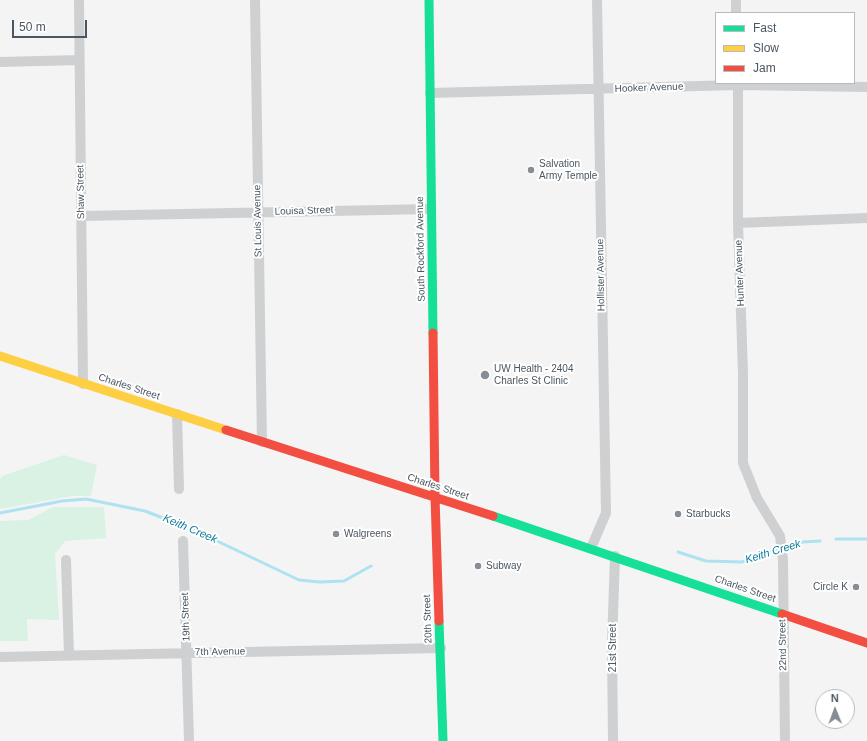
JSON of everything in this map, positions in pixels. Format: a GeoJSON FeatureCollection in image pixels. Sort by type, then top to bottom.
{"type":"FeatureCollection","features":[{"type":"Feature","properties":{"kind":"main road","name":"South Rockford Avenue"},"geometry":{"type":"LineString","coordinates":[[429,0],[435,497]]}},
{"type":"Feature","properties":{"kind":"main road","name":"Charles Street"},"geometry":{"type":"LineString","coordinates":[[0,356],[591,548],[867,643]]}},
{"type":"Feature","properties":{"kind":"main road","name":"20th Street"},"geometry":{"type":"LineString","coordinates":[[435,497],[441,648],[442,741]]}},
{"type":"Feature","properties":{"kind":"street","name":"Shaw Street"},"geometry":{"type":"LineString","coordinates":[[79,0],[83,384]]}},
{"type":"Feature","properties":{"kind":"street","name":"St Louis Avenue"},"geometry":{"type":"LineString","coordinates":[[255,0],[257,213],[262,442]]}},
{"type":"Feature","properties":{"kind":"street","name":"Hollister Avenue"},"geometry":{"type":"LineString","coordinates":[[591,548],[606,513],[597,0]]}},
{"type":"Feature","properties":{"kind":"street"},"geometry":{"type":"LineString","coordinates":[[736,0],[736,12]]}},
{"type":"Feature","properties":{"kind":"street"},"geometry":{"type":"LineString","coordinates":[[0,62],[79,60]]}},
{"type":"Feature","properties":{"kind":"street","name":"Hooker Avenue"},"geometry":{"type":"LineString","coordinates":[[430,93],[738,84],[867,87]]}},
{"type":"Feature","properties":{"kind":"street","name":"Hunter Avenue"},"geometry":{"type":"LineString","coordinates":[[738,84],[738,222],[743,374],[743,463]]}},
{"type":"Feature","properties":{"kind":"street","name":"Louisa Street"},"geometry":{"type":"LineString","coordinates":[[82,216],[431,209]]}},
{"type":"Feature","properties":{"kind":"street"},"geometry":{"type":"LineString","coordinates":[[738,222],[867,218]]}},
{"type":"Feature","properties":{"kind":"street"},"geometry":{"type":"LineString","coordinates":[[177,414],[179,488]]}},
{"type":"Feature","properties":{"kind":"street","name":"22nd Street"},"geometry":{"type":"LineString","coordinates":[[743,463],[757,498],[780,536],[783,560],[785,741]]}},
{"type":"Feature","properties":{"kind":"street","name":"19th Street"},"geometry":{"type":"LineString","coordinates":[[183,541],[189,741]]}},
{"type":"Feature","properties":{"kind":"street","name":"21st Street"},"geometry":{"type":"LineString","coordinates":[[613,741],[612,644],[615,556]]}},
{"type":"Feature","properties":{"kind":"street"},"geometry":{"type":"LineString","coordinates":[[66,560],[69,655]]}},
{"type":"Feature","properties":{"kind":"street","name":"7th Avenue"},"geometry":{"type":"LineString","coordinates":[[0,657],[441,648]]}},
{"type":"Feature","properties":{"kind":"green space"},"geometry":{"type":"Polygon","coordinates":[[[64,455],[97,465],[91,496],[72,496],[0,509],[0,479],[2,476],[64,455]]]}},
{"type":"Feature","properties":{"kind":"green space"},"geometry":{"type":"Polygon","coordinates":[[[53,507],[104,507],[106,538],[65,541],[55,554],[59,620],[27,619],[28,641],[0,641],[0,521],[28,520],[53,507]]]}},
{"type":"Feature","properties":{"kind":"waterway","name":"Keith Creek"},"geometry":{"type":"LineString","coordinates":[[0,513],[62,501],[86,499],[145,511],[194,530],[299,580],[319,582],[344,581],[371,566]]}},
{"type":"Feature","properties":{"kind":"waterway","name":"Keith Creek"},"geometry":{"type":"LineString","coordinates":[[836,539],[867,539]]}},
{"type":"Feature","properties":{"kind":"waterway","name":"Keith Creek"},"geometry":{"type":"LineString","coordinates":[[678,552],[706,561],[742,562],[802,542],[820,541]]}},
{"type":"Feature","properties":{"kind":"traffic: fast"},"geometry":{"type":"LineString","coordinates":[[429,0],[433,333]]}},
{"type":"Feature","properties":{"kind":"traffic: fast"},"geometry":{"type":"LineString","coordinates":[[493,516],[782,614]]}},
{"type":"Feature","properties":{"kind":"traffic: fast"},"geometry":{"type":"LineString","coordinates":[[439,621],[443,741]]}},
{"type":"Feature","properties":{"kind":"traffic: slow"},"geometry":{"type":"LineString","coordinates":[[0,356],[226,430]]}},
{"type":"Feature","properties":{"kind":"traffic: jam"},"geometry":{"type":"LineString","coordinates":[[433,333],[435,497],[439,621]]}},
{"type":"Feature","properties":{"kind":"traffic: jam"},"geometry":{"type":"LineString","coordinates":[[226,430],[493,516]]}},
{"type":"Feature","properties":{"kind":"traffic: jam"},"geometry":{"type":"LineString","coordinates":[[782,614],[867,643]]}},
{"type":"Feature","properties":{"kind":"place","name":"Salvation Army Temple"},"geometry":{"type":"Point","coordinates":[531,170]}},
{"type":"Feature","properties":{"kind":"place","name":"UW Health - 2404 Charles St Clinic"},"geometry":{"type":"Point","coordinates":[485,375]}},
{"type":"Feature","properties":{"kind":"place","name":"Starbucks"},"geometry":{"type":"Point","coordinates":[678,514]}},
{"type":"Feature","properties":{"kind":"place","name":"Walgreens"},"geometry":{"type":"Point","coordinates":[336,534]}},
{"type":"Feature","properties":{"kind":"place","name":"Subway"},"geometry":{"type":"Point","coordinates":[478,566]}},
{"type":"Feature","properties":{"kind":"place","name":"Circle K"},"geometry":{"type":"Point","coordinates":[856,587]}}]}
